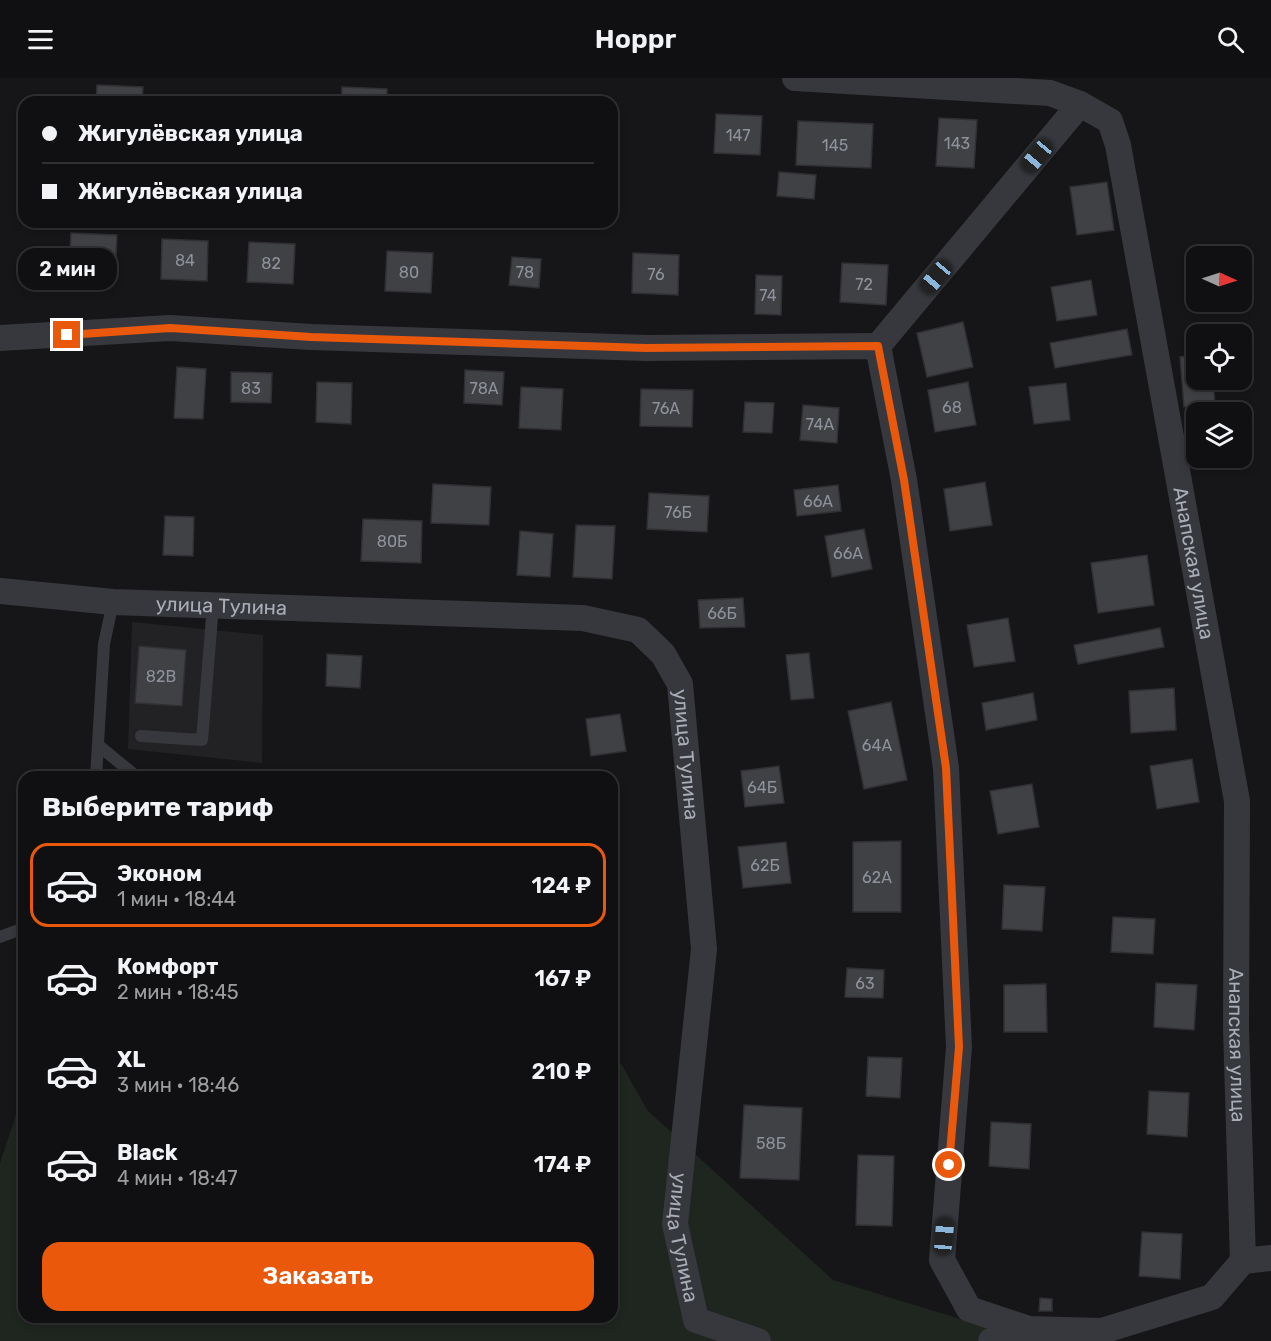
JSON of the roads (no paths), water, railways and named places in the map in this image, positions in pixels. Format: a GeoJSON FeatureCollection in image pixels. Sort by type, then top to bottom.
{"type":"FeatureCollection","features":[{"type":"Feature","properties":{"kind":"street","name":"Анапская улица"},"geometry":{"type":"LineString","coordinates":[[795,78],[1050,93],[1080,104],[1110,121],[1118,145],[1237,801],[1236,1028],[1243,1261]]}},
{"type":"Feature","properties":{"kind":"street"},"geometry":{"type":"LineString","coordinates":[[1,337],[170,328],[311,337],[646,348],[878,346],[1080,104]]}},
{"type":"Feature","properties":{"kind":"street"},"geometry":{"type":"LineString","coordinates":[[878,346],[904,480],[946,768],[959,1047],[942,1260],[969,1309],[1029,1329],[1102,1330],[1212,1298],[1243,1261],[1271,1258]]}},
{"type":"Feature","properties":{"kind":"street","name":"улица Тулина"},"geometry":{"type":"LineString","coordinates":[[0,591],[113,602],[583,618],[638,630],[663,654],[680,684],[704,949],[675,1224],[696,1320],[758,1341]]}},
{"type":"Feature","properties":{"kind":"street"},"geometry":{"type":"LineString","coordinates":[[991,1341],[1029,1329]]}},
{"type":"Feature","properties":{"kind":"lane"},"geometry":{"type":"LineString","coordinates":[[96,771],[104,644],[113,602]]}},
{"type":"Feature","properties":{"kind":"lane"},"geometry":{"type":"LineString","coordinates":[[141,735],[202,740],[213,605]]}},
{"type":"Feature","properties":{"kind":"lane"},"geometry":{"type":"LineString","coordinates":[[98,745],[130,771]]}},
{"type":"Feature","properties":{"kind":"lane"},"geometry":{"type":"LineString","coordinates":[[0,937],[18,930]]}}]}
